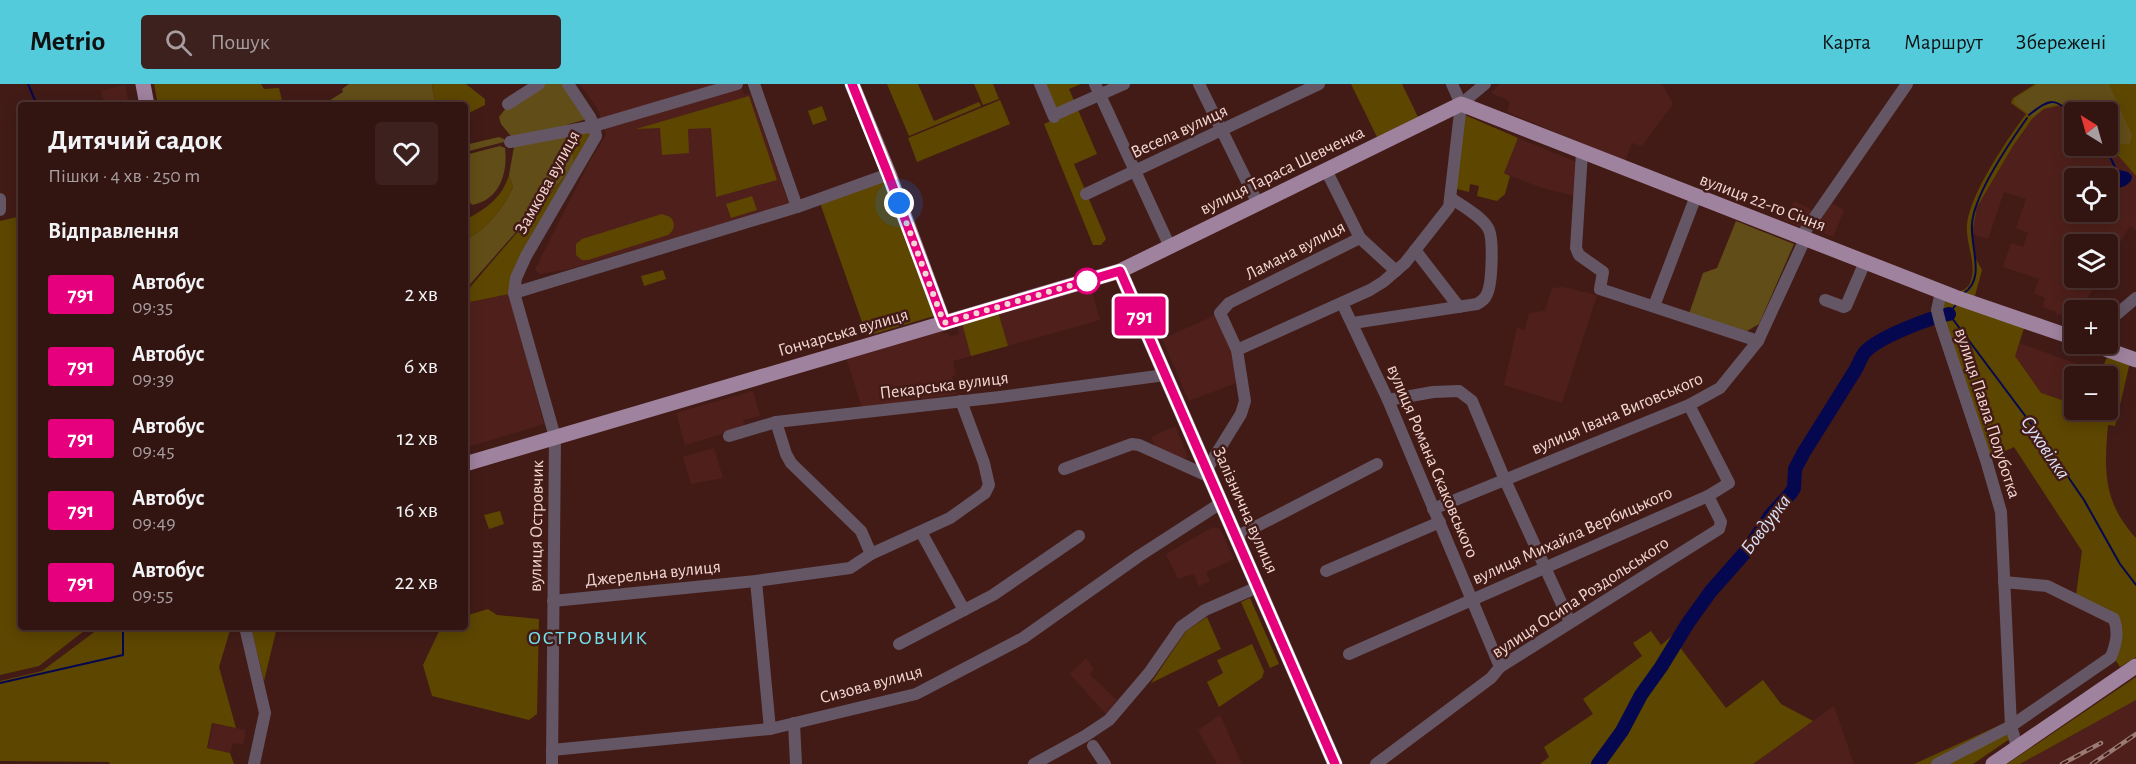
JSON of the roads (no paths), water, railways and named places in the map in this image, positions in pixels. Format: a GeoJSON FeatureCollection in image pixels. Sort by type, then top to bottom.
{"type":"FeatureCollection","features":[{"type":"Feature","properties":{"kind":"main road"},"geometry":{"type":"LineString","coordinates":[[143,84],[146,102]]}},
{"type":"Feature","properties":{"kind":"main road"},"geometry":{"type":"LineString","coordinates":[[852,84],[944,323]]}},
{"type":"Feature","properties":{"kind":"main road","name":"вулиця 22-го Січня"},"geometry":{"type":"LineString","coordinates":[[1461,104],[1953,297],[2064,335]]}},
{"type":"Feature","properties":{"kind":"main road","name":"вулиця Тараса Шевченка"},"geometry":{"type":"LineString","coordinates":[[1120,271],[1461,104]]}},
{"type":"Feature","properties":{"kind":"main road","name":"Гончарська вулиця"},"geometry":{"type":"LineString","coordinates":[[468,463],[1120,271]]}},
{"type":"Feature","properties":{"kind":"main road","name":"Залізнична вулиця"},"geometry":{"type":"LineString","coordinates":[[1120,271],[1335,764]]}},
{"type":"Feature","properties":{"kind":"main road"},"geometry":{"type":"LineString","coordinates":[[2118,353],[2136,360]]}},
{"type":"Feature","properties":{"kind":"main road"},"geometry":{"type":"LineString","coordinates":[[1993,764],[2136,666]]}},
{"type":"Feature","properties":{"kind":"street"},"geometry":{"type":"LineString","coordinates":[[508,104],[539,84]]}},
{"type":"Feature","properties":{"kind":"street"},"geometry":{"type":"LineString","coordinates":[[510,142],[594,126],[568,84]]}},
{"type":"Feature","properties":{"kind":"street","name":"Замкова вулиця"},"geometry":{"type":"LineString","coordinates":[[514,293],[516,278],[526,256],[596,136],[594,126],[737,84]]}},
{"type":"Feature","properties":{"kind":"street"},"geometry":{"type":"LineString","coordinates":[[754,84],[797,207]]}},
{"type":"Feature","properties":{"kind":"street"},"geometry":{"type":"LineString","coordinates":[[1040,84],[1054,116],[1076,105],[1098,89],[1124,84]]}},
{"type":"Feature","properties":{"kind":"street"},"geometry":{"type":"LineString","coordinates":[[1199,84],[1258,204]]}},
{"type":"Feature","properties":{"kind":"street","name":"Весела вулиця"},"geometry":{"type":"LineString","coordinates":[[1086,194],[1319,84]]}},
{"type":"Feature","properties":{"kind":"street"},"geometry":{"type":"LineString","coordinates":[[1064,469],[1132,444],[1208,473],[1241,414],[1245,401],[1236,350],[1370,290],[1396,271],[1449,207],[1461,104],[1452,84]]}},
{"type":"Feature","properties":{"kind":"street"},"geometry":{"type":"LineString","coordinates":[[1461,104],[1485,84]]}},
{"type":"Feature","properties":{"kind":"street","name":"вулиця Івана Виговського"},"geometry":{"type":"LineString","coordinates":[[1433,509],[1689,405],[1720,388],[1758,341],[1803,238],[1907,84]]}},
{"type":"Feature","properties":{"kind":"street"},"geometry":{"type":"LineString","coordinates":[[1098,89],[1170,247]]}},
{"type":"Feature","properties":{"kind":"street"},"geometry":{"type":"LineString","coordinates":[[1582,152],[1576,248],[1579,255],[1603,272],[1600,289],[1758,341]]}},
{"type":"Feature","properties":{"kind":"street","name":"Ламана вулиця"},"geometry":{"type":"LineString","coordinates":[[1236,350],[1220,313],[1229,303],[1360,238],[1326,170]]}},
{"type":"Feature","properties":{"kind":"street"},"geometry":{"type":"LineString","coordinates":[[514,293],[797,207],[888,174]]}},
{"type":"Feature","properties":{"kind":"street"},"geometry":{"type":"LineString","coordinates":[[1654,306],[1696,196]]}},
{"type":"Feature","properties":{"kind":"street"},"geometry":{"type":"LineString","coordinates":[[1353,323],[1477,304],[1484,300],[1490,283],[1491,235],[1484,223],[1451,198]]}},
{"type":"Feature","properties":{"kind":"street"},"geometry":{"type":"LineString","coordinates":[[0,199],[0,210]]}},
{"type":"Feature","properties":{"kind":"street"},"geometry":{"type":"LineString","coordinates":[[1360,238],[1396,271]]}},
{"type":"Feature","properties":{"kind":"street"},"geometry":{"type":"LineString","coordinates":[[1415,250],[1459,307]]}},
{"type":"Feature","properties":{"kind":"street"},"geometry":{"type":"LineString","coordinates":[[1826,300],[1846,306],[1864,262]]}},
{"type":"Feature","properties":{"kind":"street","name":"вулиця Островчик"},"geometry":{"type":"LineString","coordinates":[[514,293],[555,437],[552,764]]}},
{"type":"Feature","properties":{"kind":"street","name":"вулиця Павла Полуботка"},"geometry":{"type":"LineString","coordinates":[[1953,297],[1939,315],[2001,512],[2011,726],[2017,747]]}},
{"type":"Feature","properties":{"kind":"street"},"geometry":{"type":"LineString","coordinates":[[2118,313],[2136,298]]}},
{"type":"Feature","properties":{"kind":"street","name":"вулиця Романа Скаковського"},"geometry":{"type":"LineString","coordinates":[[1342,303],[1388,400],[1500,667]]}},
{"type":"Feature","properties":{"kind":"street","name":"Пекарська вулиця"},"geometry":{"type":"LineString","coordinates":[[729,436],[776,422],[1165,375]]}},
{"type":"Feature","properties":{"kind":"street"},"geometry":{"type":"LineString","coordinates":[[1388,400],[1433,392],[1459,391],[1472,401],[1505,480],[1570,622]]}},
{"type":"Feature","properties":{"kind":"street","name":"Джерельна вулиця"},"geometry":{"type":"LineString","coordinates":[[553,601],[756,581],[850,568],[871,554],[950,518],[985,493],[988,485],[984,463],[961,401]]}},
{"type":"Feature","properties":{"kind":"street","name":"вулиця Михайла Вербицького"},"geometry":{"type":"LineString","coordinates":[[1349,654],[1708,496],[1729,483],[1689,405]]}},
{"type":"Feature","properties":{"kind":"street"},"geometry":{"type":"LineString","coordinates":[[776,422],[791,463],[861,531],[871,554]]}},
{"type":"Feature","properties":{"kind":"street"},"geometry":{"type":"LineString","coordinates":[[1236,537],[1377,464]]}},
{"type":"Feature","properties":{"kind":"street","name":"вулиця Осипа Роздольського"},"geometry":{"type":"LineString","coordinates":[[1376,764],[1491,678],[1500,667],[1719,529],[1721,522],[1708,496]]}},
{"type":"Feature","properties":{"kind":"street","name":"Сизова вулиця"},"geometry":{"type":"LineString","coordinates":[[552,750],[770,729],[916,694],[1023,638],[1139,556],[1221,503]]}},
{"type":"Feature","properties":{"kind":"street"},"geometry":{"type":"LineString","coordinates":[[1326,571],[1440,522]]}},
{"type":"Feature","properties":{"kind":"street"},"geometry":{"type":"LineString","coordinates":[[921,532],[964,610]]}},
{"type":"Feature","properties":{"kind":"street"},"geometry":{"type":"LineString","coordinates":[[899,644],[993,594],[1079,536]]}},
{"type":"Feature","properties":{"kind":"street"},"geometry":{"type":"LineString","coordinates":[[756,581],[770,729]]}},
{"type":"Feature","properties":{"kind":"street"},"geometry":{"type":"LineString","coordinates":[[1937,764],[2011,726],[2111,657],[2117,627],[2114,619],[2047,586],[2004,582]]}},
{"type":"Feature","properties":{"kind":"street"},"geometry":{"type":"LineString","coordinates":[[1035,764],[1109,720],[1149,674],[1181,627],[1205,610],[1258,587]]}},
{"type":"Feature","properties":{"kind":"street"},"geometry":{"type":"LineString","coordinates":[[246,630],[265,714],[254,764]]}},
{"type":"Feature","properties":{"kind":"street"},"geometry":{"type":"LineString","coordinates":[[794,723],[796,764]]}},
{"type":"Feature","properties":{"kind":"street"},"geometry":{"type":"LineString","coordinates":[[1093,746],[1105,764]]}},
{"type":"Feature","properties":{"kind":"waterway"},"geometry":{"type":"LineString","coordinates":[[28,84],[36,102]]}},
{"type":"Feature","properties":{"kind":"waterway"},"geometry":{"type":"LineString","coordinates":[[2029,115],[2048,103],[2057,103],[2064,108]]}},
{"type":"Feature","properties":{"kind":"waterway"},"geometry":{"type":"LineString","coordinates":[[1964,293],[1971,287],[1976,271],[1972,233],[1974,212],[1994,169],[2027,118]]}},
{"type":"Feature","properties":{"kind":"waterway"},"geometry":{"type":"LineString","coordinates":[[2110,156],[2116,168]]}},
{"type":"Feature","properties":{"kind":"waterway","name":"Суховілка"},"geometry":{"type":"LineString","coordinates":[[1957,303],[1949,314],[2038,433],[2084,500],[2120,564],[2136,585]]}},
{"type":"Feature","properties":{"kind":"waterway","name":"Бовдурка"},"geometry":{"type":"LineString","coordinates":[[1598,764],[1622,731],[1641,695],[1688,623],[1794,488],[1795,469],[1865,352],[1881,340],[1905,329],[1949,314]]}},
{"type":"Feature","properties":{"kind":"waterway"},"geometry":{"type":"LineString","coordinates":[[0,683],[123,655],[123,630]]}},
{"type":"Feature","properties":{"kind":"railway"},"geometry":{"type":"LineString","coordinates":[[2092,764],[2136,734]]}},
{"type":"Feature","properties":{"kind":"railway"},"geometry":{"type":"LineString","coordinates":[[2062,764],[2101,743]]}},
{"type":"Feature","properties":{"kind":"district","name":"ОСТРОВЧИК"},"geometry":{"type":"Point","coordinates":[588,637]}}]}
